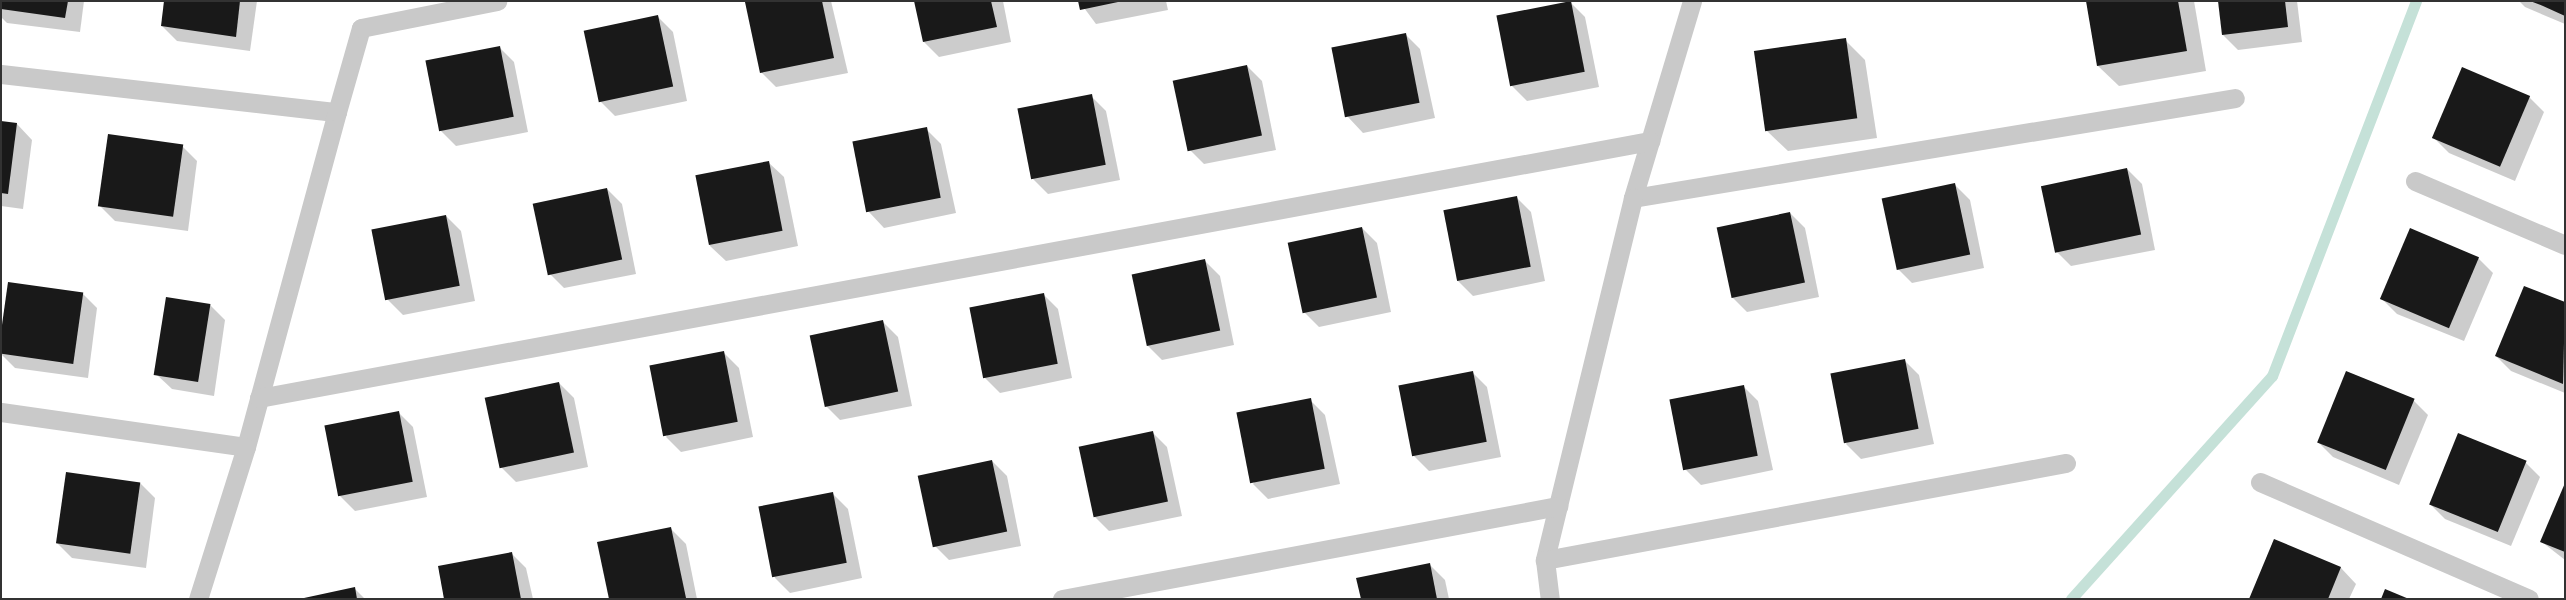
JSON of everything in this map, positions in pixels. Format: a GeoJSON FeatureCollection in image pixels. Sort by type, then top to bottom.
{"type":"FeatureCollection","features":[{"type":"Feature","properties":{"kind":"lane"},"geometry":{"type":"LineString","coordinates":[[198,599],[246,447],[336,112],[361,28],[497,1]]}},
{"type":"Feature","properties":{"kind":"lane"},"geometry":{"type":"LineString","coordinates":[[1550,599],[1545,560],[1632,198],[1692,1]]}},
{"type":"Feature","properties":{"kind":"lane"},"geometry":{"type":"LineString","coordinates":[[1,74],[336,112]]}},
{"type":"Feature","properties":{"kind":"lane"},"geometry":{"type":"LineString","coordinates":[[1632,198],[2235,98]]}},
{"type":"Feature","properties":{"kind":"lane"},"geometry":{"type":"LineString","coordinates":[[259,398],[1650,141]]}},
{"type":"Feature","properties":{"kind":"lane"},"geometry":{"type":"LineString","coordinates":[[2415,181],[2565,245]]}},
{"type":"Feature","properties":{"kind":"lane"},"geometry":{"type":"LineString","coordinates":[[1,412],[246,447]]}},
{"type":"Feature","properties":{"kind":"lane"},"geometry":{"type":"LineString","coordinates":[[1545,560],[2066,463]]}},
{"type":"Feature","properties":{"kind":"lane"},"geometry":{"type":"LineString","coordinates":[[2260,482],[2529,599]]}},
{"type":"Feature","properties":{"kind":"lane"},"geometry":{"type":"LineString","coordinates":[[1062,599],[1558,506]]}},
{"type":"Feature","properties":{"kind":"building"},"geometry":{"type":"Polygon","coordinates":[[[1,1],[68,1],[65,18],[1,9],[1,1]]]}},
{"type":"Feature","properties":{"kind":"building"},"geometry":{"type":"Polygon","coordinates":[[[164,1],[240,1],[236,37],[161,26],[164,1]]]}},
{"type":"Feature","properties":{"kind":"building"},"geometry":{"type":"Polygon","coordinates":[[[822,1],[834,58],[760,73],[745,2],[822,1]]]}},
{"type":"Feature","properties":{"kind":"building"},"geometry":{"type":"Polygon","coordinates":[[[914,1],[991,1],[997,27],[923,42],[914,1]]]}},
{"type":"Feature","properties":{"kind":"building"},"geometry":{"type":"Polygon","coordinates":[[[1078,1],[1118,1],[1118,2],[1080,10],[1078,1]]]}},
{"type":"Feature","properties":{"kind":"building"},"geometry":{"type":"Polygon","coordinates":[[[1571,1],[1585,72],[1510,86],[1496,16],[1571,1]]]}},
{"type":"Feature","properties":{"kind":"building"},"geometry":{"type":"Polygon","coordinates":[[[2086,1],[2178,1],[2187,51],[2097,66],[2086,1]]]}},
{"type":"Feature","properties":{"kind":"building"},"geometry":{"type":"Polygon","coordinates":[[[2218,1],[2285,1],[2288,27],[2222,35],[2218,1]]]}},
{"type":"Feature","properties":{"kind":"building"},"geometry":{"type":"Polygon","coordinates":[[[2530,1],[2565,1],[2565,16],[2543,6],[2530,1]]]}},
{"type":"Feature","properties":{"kind":"building"},"geometry":{"type":"Polygon","coordinates":[[[658,15],[673,86],[599,102],[584,31],[658,15]]]}},
{"type":"Feature","properties":{"kind":"building"},"geometry":{"type":"Polygon","coordinates":[[[1406,33],[1420,103],[1345,117],[1331,48],[1406,33]]]}},
{"type":"Feature","properties":{"kind":"building"},"geometry":{"type":"Polygon","coordinates":[[[1846,38],[1857,118],[1765,131],[1754,51],[1846,38]]]}},
{"type":"Feature","properties":{"kind":"building"},"geometry":{"type":"Polygon","coordinates":[[[500,46],[514,117],[439,131],[425,61],[500,46]]]}},
{"type":"Feature","properties":{"kind":"building"},"geometry":{"type":"Polygon","coordinates":[[[1247,65],[1262,135],[1188,151],[1173,81],[1247,65]]]}},
{"type":"Feature","properties":{"kind":"building"},"geometry":{"type":"Polygon","coordinates":[[[2462,67],[2530,96],[2500,167],[2432,138],[2462,67]]]}},
{"type":"Feature","properties":{"kind":"building"},"geometry":{"type":"Polygon","coordinates":[[[1092,94],[1106,165],[1031,179],[1017,109],[1092,94]]]}},
{"type":"Feature","properties":{"kind":"building"},"geometry":{"type":"Polygon","coordinates":[[[1,121],[17,123],[8,194],[1,193],[1,121]]]}},
{"type":"Feature","properties":{"kind":"building"},"geometry":{"type":"Polygon","coordinates":[[[927,127],[941,198],[866,212],[852,142],[927,127]]]}},
{"type":"Feature","properties":{"kind":"building"},"geometry":{"type":"Polygon","coordinates":[[[108,134],[183,145],[173,217],[98,206],[108,134]]]}},
{"type":"Feature","properties":{"kind":"building"},"geometry":{"type":"Polygon","coordinates":[[[769,161],[783,231],[709,245],[695,175],[769,161]]]}},
{"type":"Feature","properties":{"kind":"building"},"geometry":{"type":"Polygon","coordinates":[[[2127,168],[2141,235],[2055,253],[2041,186],[2127,168]]]}},
{"type":"Feature","properties":{"kind":"building"},"geometry":{"type":"Polygon","coordinates":[[[1955,183],[1970,254],[1897,270],[1882,199],[1955,183]]]}},
{"type":"Feature","properties":{"kind":"building"},"geometry":{"type":"Polygon","coordinates":[[[607,188],[622,259],[548,275],[533,204],[607,188]]]}},
{"type":"Feature","properties":{"kind":"building"},"geometry":{"type":"Polygon","coordinates":[[[1517,196],[1531,267],[1457,281],[1443,210],[1517,196]]]}},
{"type":"Feature","properties":{"kind":"building"},"geometry":{"type":"Polygon","coordinates":[[[1790,212],[1805,282],[1732,298],[1717,228],[1790,212]]]}},
{"type":"Feature","properties":{"kind":"building"},"geometry":{"type":"Polygon","coordinates":[[[446,215],[460,286],[385,300],[371,230],[446,215]]]}},
{"type":"Feature","properties":{"kind":"building"},"geometry":{"type":"Polygon","coordinates":[[[1362,227],[1377,297],[1303,313],[1288,243],[1362,227]]]}},
{"type":"Feature","properties":{"kind":"building"},"geometry":{"type":"Polygon","coordinates":[[[2410,228],[2479,257],[2449,328],[2380,299],[2410,228]]]}},
{"type":"Feature","properties":{"kind":"building"},"geometry":{"type":"Polygon","coordinates":[[[1205,259],[1220,330],[1147,346],[1132,275],[1205,259]]]}},
{"type":"Feature","properties":{"kind":"building"},"geometry":{"type":"Polygon","coordinates":[[[8,282],[83,293],[73,364],[1,354],[1,332],[8,282]]]}},
{"type":"Feature","properties":{"kind":"building"},"geometry":{"type":"Polygon","coordinates":[[[2524,286],[2565,302],[2563,384],[2495,356],[2524,286]]]}},
{"type":"Feature","properties":{"kind":"building"},"geometry":{"type":"Polygon","coordinates":[[[1044,293],[1058,364],[983,378],[969,308],[1044,293]]]}},
{"type":"Feature","properties":{"kind":"building"},"geometry":{"type":"Polygon","coordinates":[[[166,297],[210,304],[198,382],[154,375],[166,297]]]}},
{"type":"Feature","properties":{"kind":"building"},"geometry":{"type":"Polygon","coordinates":[[[883,320],[898,391],[825,407],[810,336],[883,320]]]}},
{"type":"Feature","properties":{"kind":"building"},"geometry":{"type":"Polygon","coordinates":[[[724,351],[738,422],[663,436],[649,366],[724,351]]]}},
{"type":"Feature","properties":{"kind":"building"},"geometry":{"type":"Polygon","coordinates":[[[1905,359],[1919,429],[1844,443],[1830,374],[1905,359]]]}},
{"type":"Feature","properties":{"kind":"building"},"geometry":{"type":"Polygon","coordinates":[[[1473,371],[1487,442],[1412,456],[1398,386],[1473,371]]]}},
{"type":"Feature","properties":{"kind":"building"},"geometry":{"type":"Polygon","coordinates":[[[2346,371],[2415,399],[2386,470],[2317,442],[2346,371]]]}},
{"type":"Feature","properties":{"kind":"building"},"geometry":{"type":"Polygon","coordinates":[[[559,382],[574,452],[500,468],[485,398],[559,382]]]}},
{"type":"Feature","properties":{"kind":"building"},"geometry":{"type":"Polygon","coordinates":[[[1744,385],[1758,456],[1683,470],[1669,400],[1744,385]]]}},
{"type":"Feature","properties":{"kind":"building"},"geometry":{"type":"Polygon","coordinates":[[[1311,398],[1325,469],[1250,483],[1236,413],[1311,398]]]}},
{"type":"Feature","properties":{"kind":"building"},"geometry":{"type":"Polygon","coordinates":[[[399,411],[413,482],[338,496],[324,426],[399,411]]]}},
{"type":"Feature","properties":{"kind":"building"},"geometry":{"type":"Polygon","coordinates":[[[1153,431],[1168,501],[1094,517],[1079,447],[1153,431]]]}},
{"type":"Feature","properties":{"kind":"building"},"geometry":{"type":"Polygon","coordinates":[[[2458,433],[2527,461],[2498,532],[2429,504],[2458,433]]]}},
{"type":"Feature","properties":{"kind":"building"},"geometry":{"type":"Polygon","coordinates":[[[992,460],[1007,531],[933,547],[918,476],[992,460]]]}},
{"type":"Feature","properties":{"kind":"building"},"geometry":{"type":"Polygon","coordinates":[[[66,472],[140,482],[130,554],[56,543],[66,472]]]}},
{"type":"Feature","properties":{"kind":"building"},"geometry":{"type":"Polygon","coordinates":[[[2565,483],[2565,552],[2540,542],[2565,483]]]}},
{"type":"Feature","properties":{"kind":"building"},"geometry":{"type":"Polygon","coordinates":[[[833,492],[847,563],[772,577],[758,507],[833,492]]]}},
{"type":"Feature","properties":{"kind":"building"},"geometry":{"type":"Polygon","coordinates":[[[671,527],[686,598],[609,599],[597,542],[671,527]]]}},
{"type":"Feature","properties":{"kind":"building"},"geometry":{"type":"Polygon","coordinates":[[[2274,539],[2341,567],[2328,599],[2249,599],[2274,539]]]}},
{"type":"Feature","properties":{"kind":"building"},"geometry":{"type":"Polygon","coordinates":[[[512,552],[521,599],[444,599],[438,566],[512,552]]]}},
{"type":"Feature","properties":{"kind":"building"},"geometry":{"type":"Polygon","coordinates":[[[1430,563],[1437,599],[1361,599],[1356,578],[1430,563]]]}},
{"type":"Feature","properties":{"kind":"building"},"geometry":{"type":"Polygon","coordinates":[[[355,587],[357,599],[304,599],[304,598],[355,587]]]}},
{"type":"Feature","properties":{"kind":"building"},"geometry":{"type":"Polygon","coordinates":[[[2385,589],[2409,599],[2381,599],[2385,589]]]}},
{"type":"Feature","properties":{"kind":"waterway"},"geometry":{"type":"LineString","coordinates":[[2071,599],[2272,376],[2416,1]]}}]}
